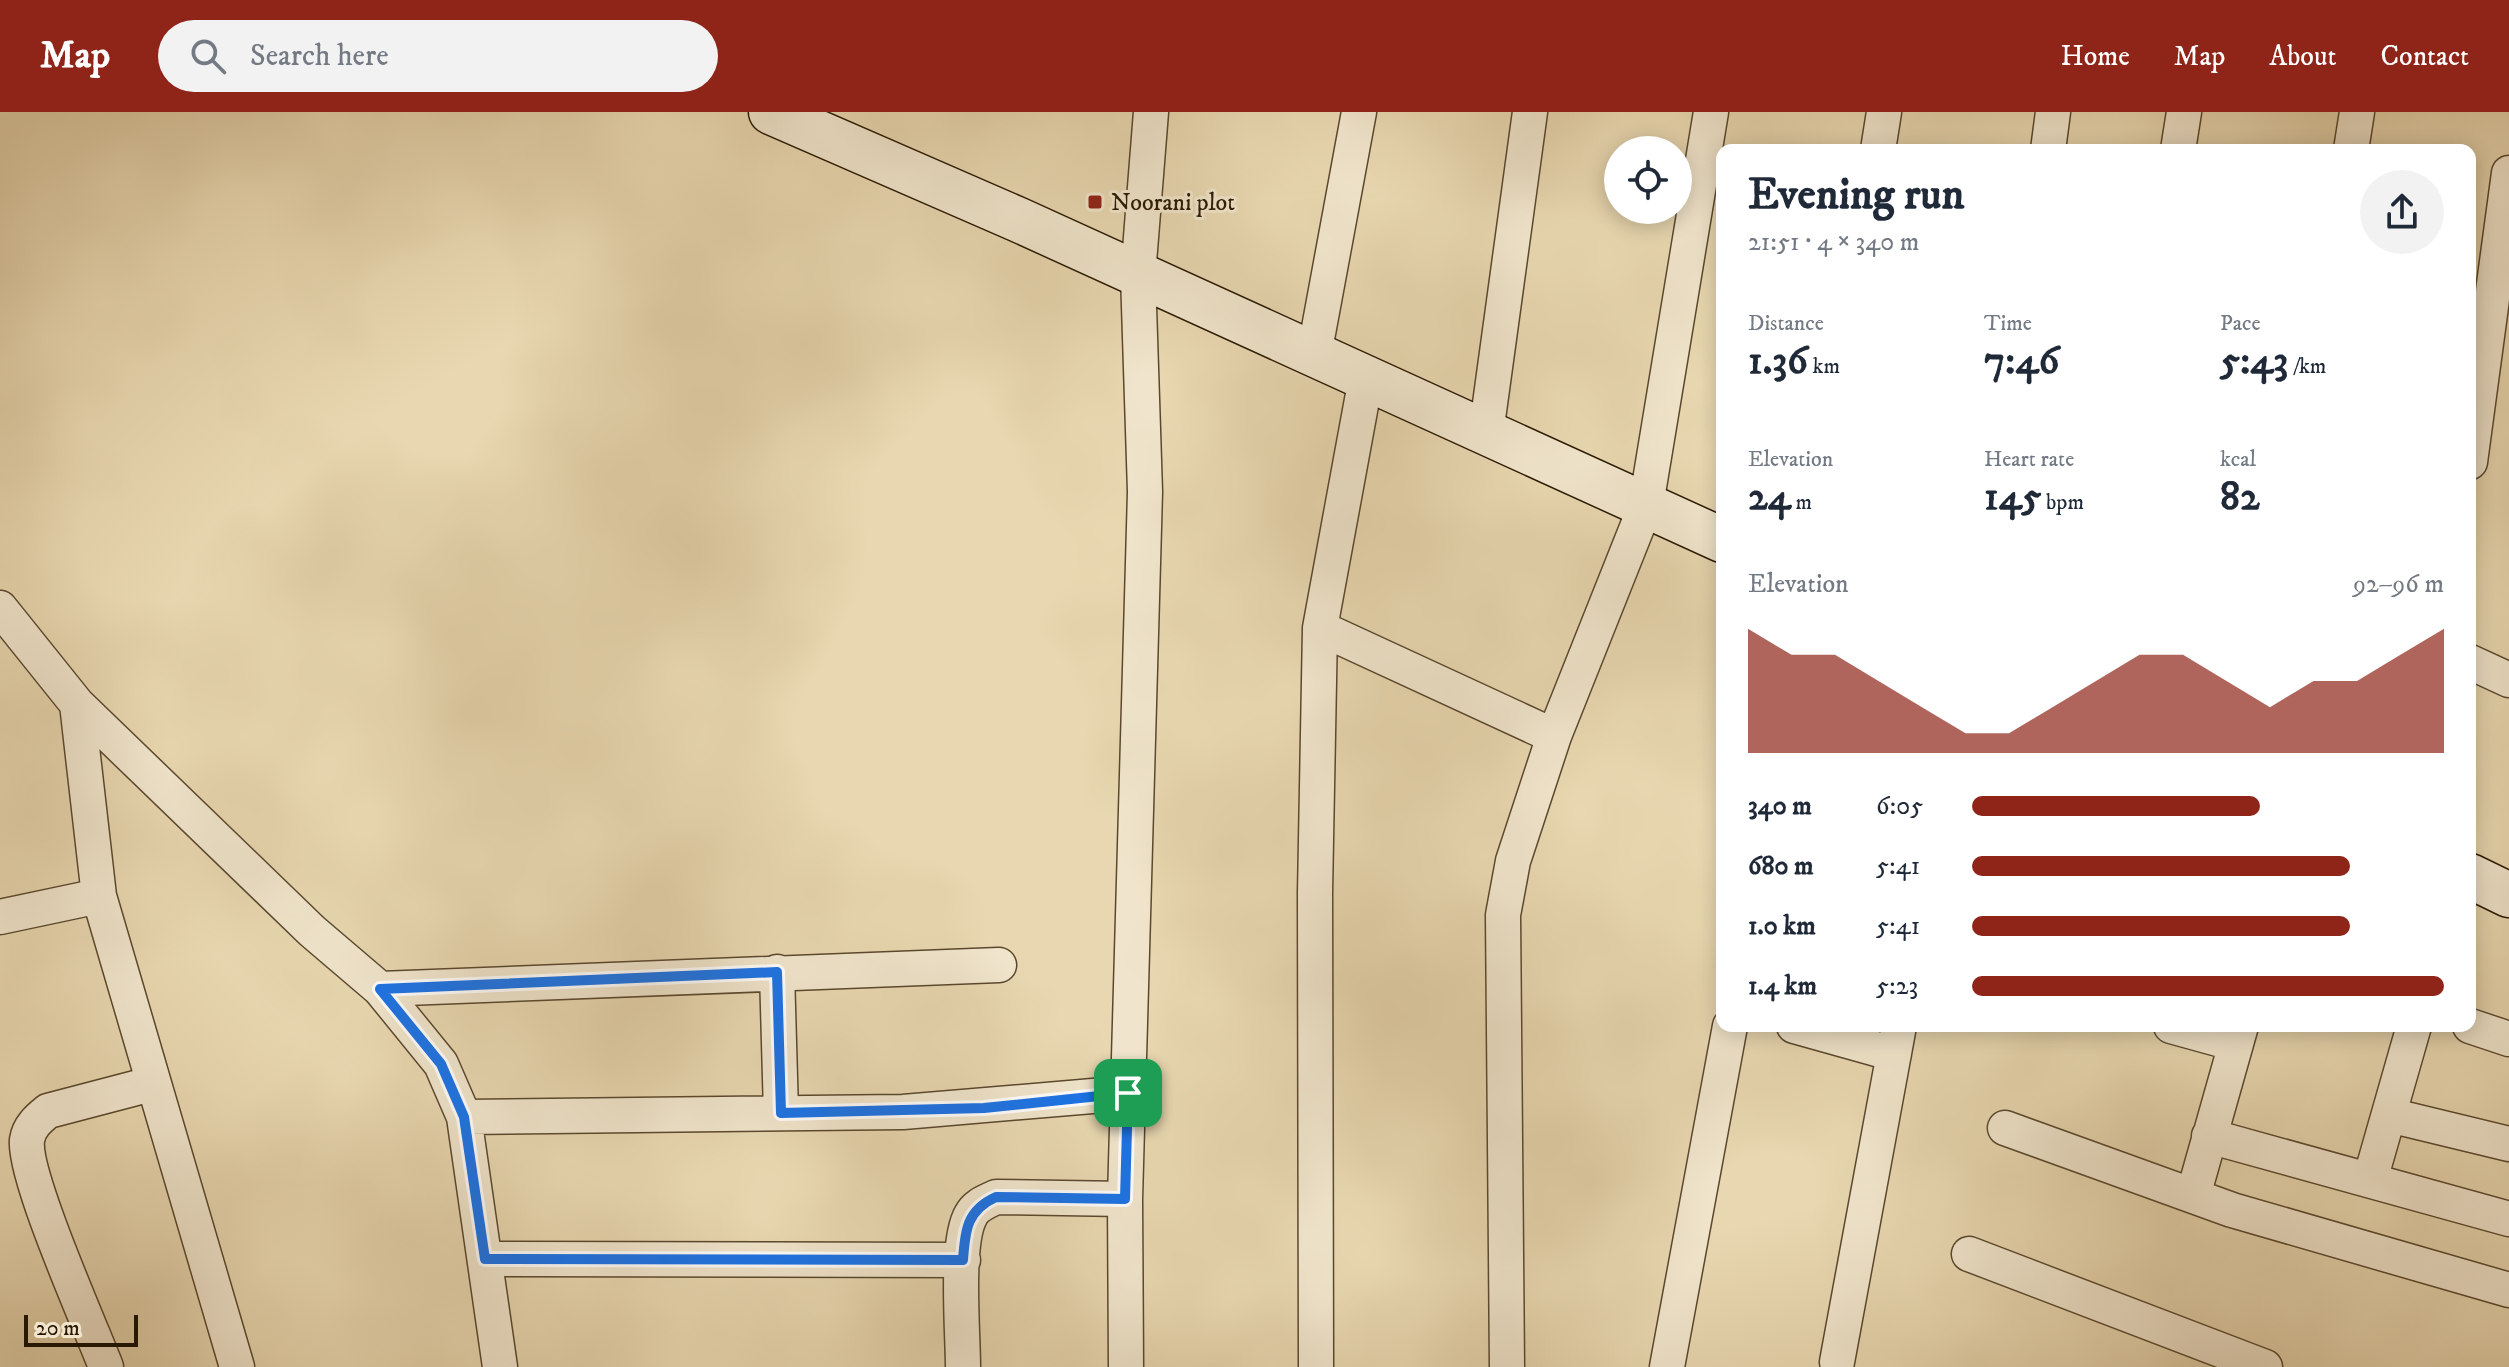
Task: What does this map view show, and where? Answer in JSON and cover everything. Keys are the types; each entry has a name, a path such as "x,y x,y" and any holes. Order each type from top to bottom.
{"main road":[{"path":"771,112 1716,537"},
{"path":"2476,879 2509,895"}],"street":[{"path":"1126,1367 1125,1199 1145,492 1138,275 1151,112"},
{"path":"1314,355 1359,112"},
{"path":"1486,433 1530,112"},
{"path":"1507,1367 1503,915 1513,861 1554,736 1646,505 1711,112"},
{"path":"1879,144 1884,112"},
{"path":"2049,144 2053,112"},
{"path":"2179,144 2184,112"},
{"path":"2352,144 2357,112"},
{"path":"2476,418 2509,173"},
{"path":"1316,1367 1315,893 1320,628 1366,378"},
{"path":"0,608 77,704 312,931 380,989 441,1064 464,1117 500,1367"},
{"path":"1320,628 1554,736"},
{"path":"2476,665 2509,680"},
{"path":"77,704 99,896 151,1084 237,1367"},
{"path":"0,917 99,896"},
{"path":"380,989 999,965"},
{"path":"777,972 781,1113"},
{"path":"2476,1028 2509,1039"},
{"path":"1667,1367 1729,1032"},
{"path":"1837,1362 1896,1040 1838,1032"},
{"path":"2193,1196 2238,1035 2216,1032"},
{"path":"2370,1180 2412,1032"},
{"path":"106,1367 33,1177 27,1141 35,1121 48,1111 151,1084"},
{"path":"464,1117 984,1108 1128,1093"},
{"path":"2389,1115 2509,1144"},
{"path":"2005,1128 2193,1196 2509,1290"},
{"path":"2209,1136 2509,1219"},
{"path":"963,1367 963,1260 970,1215 981,1204 996,1197 1125,1199"},
{"path":"1969,1254 2265,1367"},
{"path":"485,1259 963,1260"}],"place":[{"name":"Noorani plot","path":"1095,202"}],"route":[{"path":"777,972 781,1113 984,1108 1128,1093 1125,1199 996,1197 981,1204 970,1215 963,1260 485,1259 464,1117 441,1064 380,989 777,972"}]}
